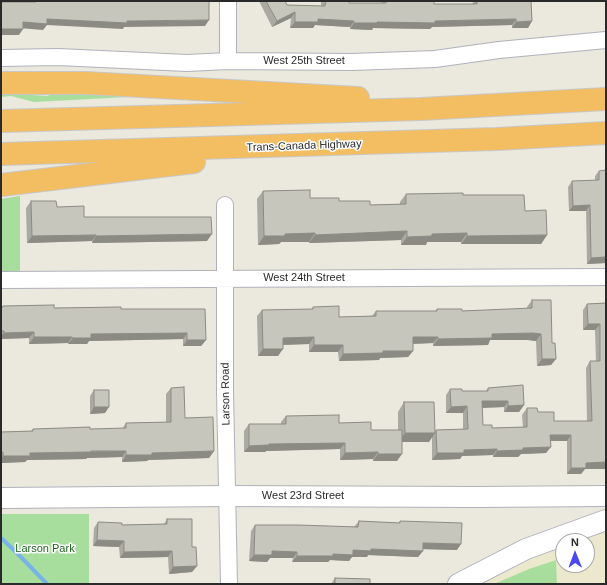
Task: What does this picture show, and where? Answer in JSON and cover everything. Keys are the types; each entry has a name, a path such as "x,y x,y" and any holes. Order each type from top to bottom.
{"highway":[{"path":"1,83 101,84 495,106"},
{"path":"1,121 406,110 606,100"},
{"name":"Trans-Canada Highway","path":"1,154 339,145 496,139 606,132"},
{"path":"1,186 339,145"}],"street":[{"path":"228,1 228,61"},
{"name":"West 25th Street","path":"1,58 58,57 187,63 228,61 352,62 435,59 500,50 606,40"},
{"name":"Larson Road","path":"225,205 225,392 229,584"},
{"name":"West 24th Street","path":"1,280 606,277"},
{"name":"West 23rd Street","path":"1,498 228,496 606,496"},
{"path":"458,584 526,549 606,520"}],"shaded area":[{"path":"606,531 606,584 475,584 486,577 555,549 555,573 595,573 595,535"}],"green space":[{"path":"75,87 129,91 128,97 34,102 11,96 1,97 1,93 47,96"},
{"path":"20,196 20,272 1,272 1,199"},
{"name":"Larson Park","path":"1,514 89,514 89,584 1,584"},
{"path":"555,560 557,584 494,584 529,569"}],"building":[{"path":"209,1 209,20 127,21 127,23 47,19 47,24 23,22 23,29 1,29 1,2"},
{"path":"266,1 285,1 287,5 325,6 326,1 349,1 349,3 386,3 386,1 434,1 434,4 477,4 477,1 531,1 532,21 516,22 516,19 435,21 435,23 354,23 354,21 318,19 318,22 295,22 295,12 277,21"},
{"path":"606,170 606,257 591,258 590,205 573,206 572,181 599,180 599,171"},
{"path":"310,190 310,198 339,198 339,201 370,201 370,205 406,204 406,194 463,193 463,195 524,195 525,211 546,210 547,235 467,236 467,233 432,234 432,236 407,237 407,231 315,235 315,233 285,234 285,236 264,236 263,191"},
{"path":"31,201 56,201 57,207 84,206 84,217 211,217 212,234 32,236"},
{"path":"532,300 551,300 552,343 555,343 556,359 542,359 541,334 533,333 492,334 492,338 438,339 438,337 413,337 413,351 383,351 383,353 343,354 343,345 314,345 314,337 283,338 283,349 263,349 262,310 313,309 313,307 339,306 339,317 376,316 376,311 437,311 437,309 462,309 462,311 532,308"},
{"path":"606,303 606,462 586,463 586,468 571,468 571,435 550,435 551,447 497,451 497,449 464,450 464,453 437,453 436,430 468,429 467,406 451,407 450,389 462,389 462,391 488,391 488,388 523,385 524,405 508,406 508,401 482,401 483,425 492,425 492,428 527,427 527,408 537,408 538,412 554,412 554,421 592,421 590,361 600,361 600,324 588,324 587,304"},
{"path":"54,305 54,308 121,307 121,309 205,309 206,340 187,340 187,333 91,334 91,338 73,338 34,337 34,332 4,333 4,331 1,331 1,307 3,306"},
{"path":"184,387 185,418 213,417 214,451 126,455 126,451 91,451 30,453 30,456 3,456 3,452 1,452 1,432 33,431 33,429 90,427 90,429 126,428 126,423 171,422 171,388"},
{"path":"94,390 109,390 109,407 94,407"},
{"path":"404,402 434,402 435,433 405,433"},
{"path":"339,415 339,423 371,422 371,430 402,430 402,454 378,454 378,452 345,453 345,443 269,444 249,446 249,424 286,424 286,416"},
{"path":"167,519 192,519 192,547 196,547 197,566 173,567 172,551 124,552 124,541 97,540 98,522 122,523 122,525 167,524"},
{"path":"359,521 400,523 400,521 462,523 461,544 423,543 423,551 371,549 371,551 353,550 353,555 333,554 333,556 297,556 297,552 272,551 272,555 254,555 255,525 358,527"},
{"path":"335,578 370,579 370,584 335,584"}],"waterway":[{"path":"1,538 47,584"}]}
